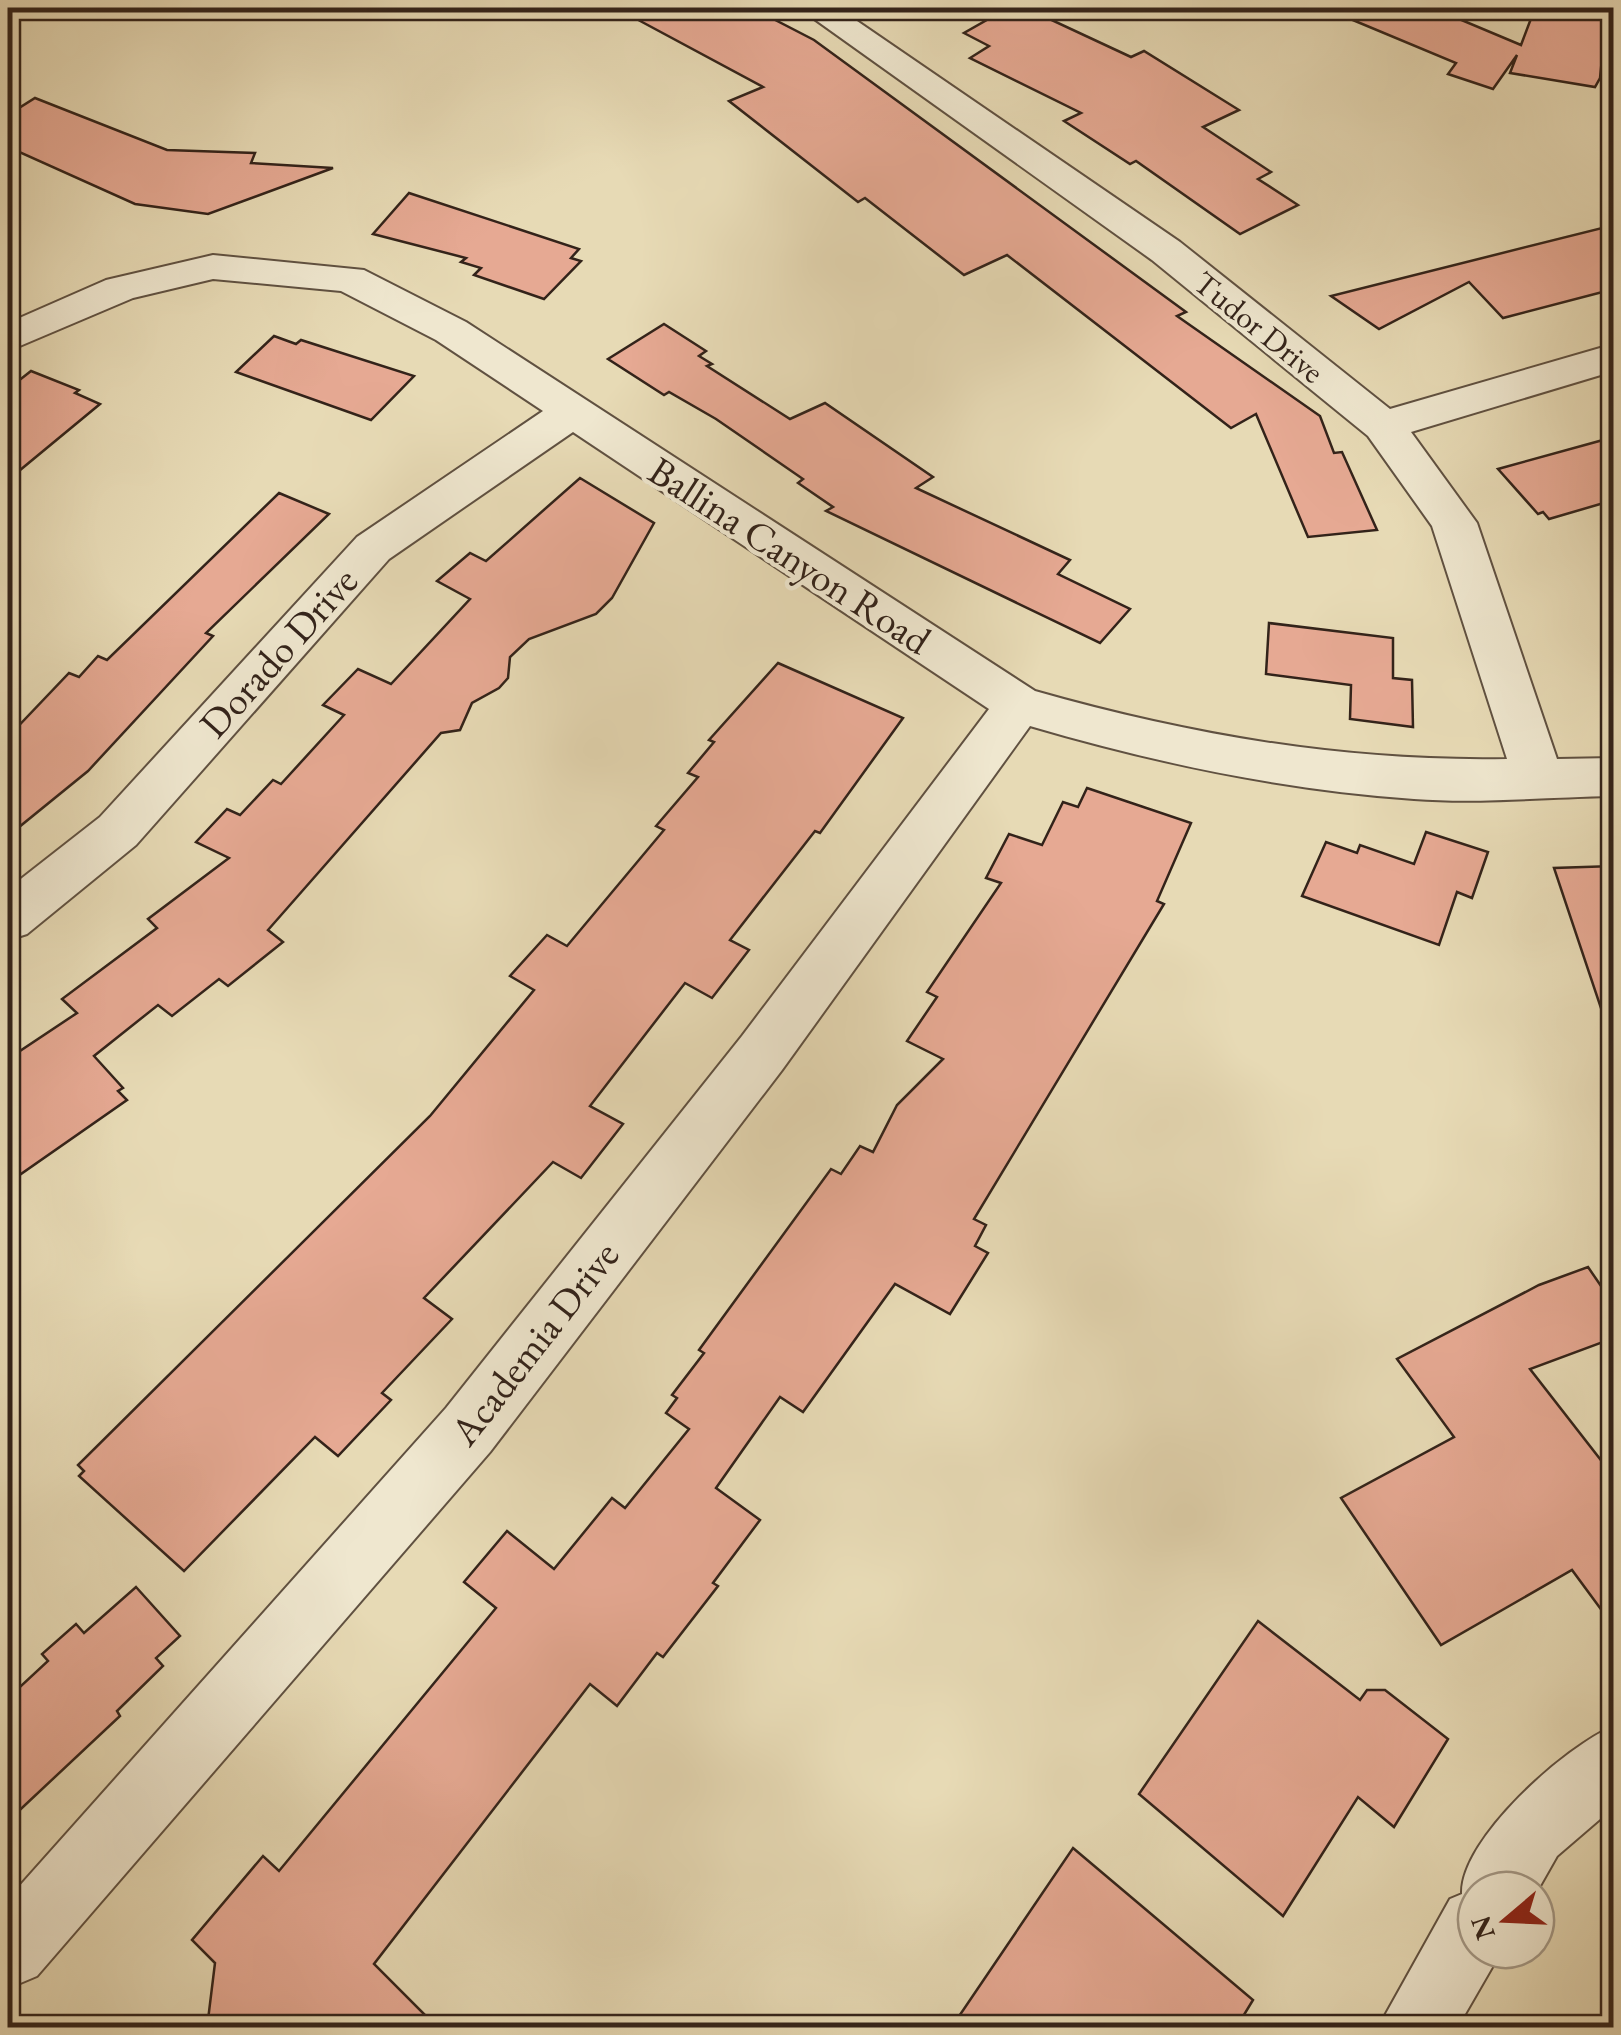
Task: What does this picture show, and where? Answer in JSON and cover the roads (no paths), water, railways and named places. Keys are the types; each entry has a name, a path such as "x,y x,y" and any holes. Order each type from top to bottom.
{"street":[{"name":"Tudor Drive","path":"816,8 1166,251 1382,426 1454,523 1538,778"},
{"name":"Ballina Canyon Road","path":"8,338 120,289 213,268 350,280 451,331 1018,705 1139,739 1276,765 1417,780 1614,777"},
{"path":"1382,426 1614,357"},
{"name":"Dorado Drive","path":"8,919 118,831 373,548 572,412"},
{"name":"Academia Drive","path":"12,1950 468,1430 762,1053 1018,705"},
{"path":"1509,1870 1532,1831 1614,1761"},
{"path":"1415,2028 1456,1959"}]}
